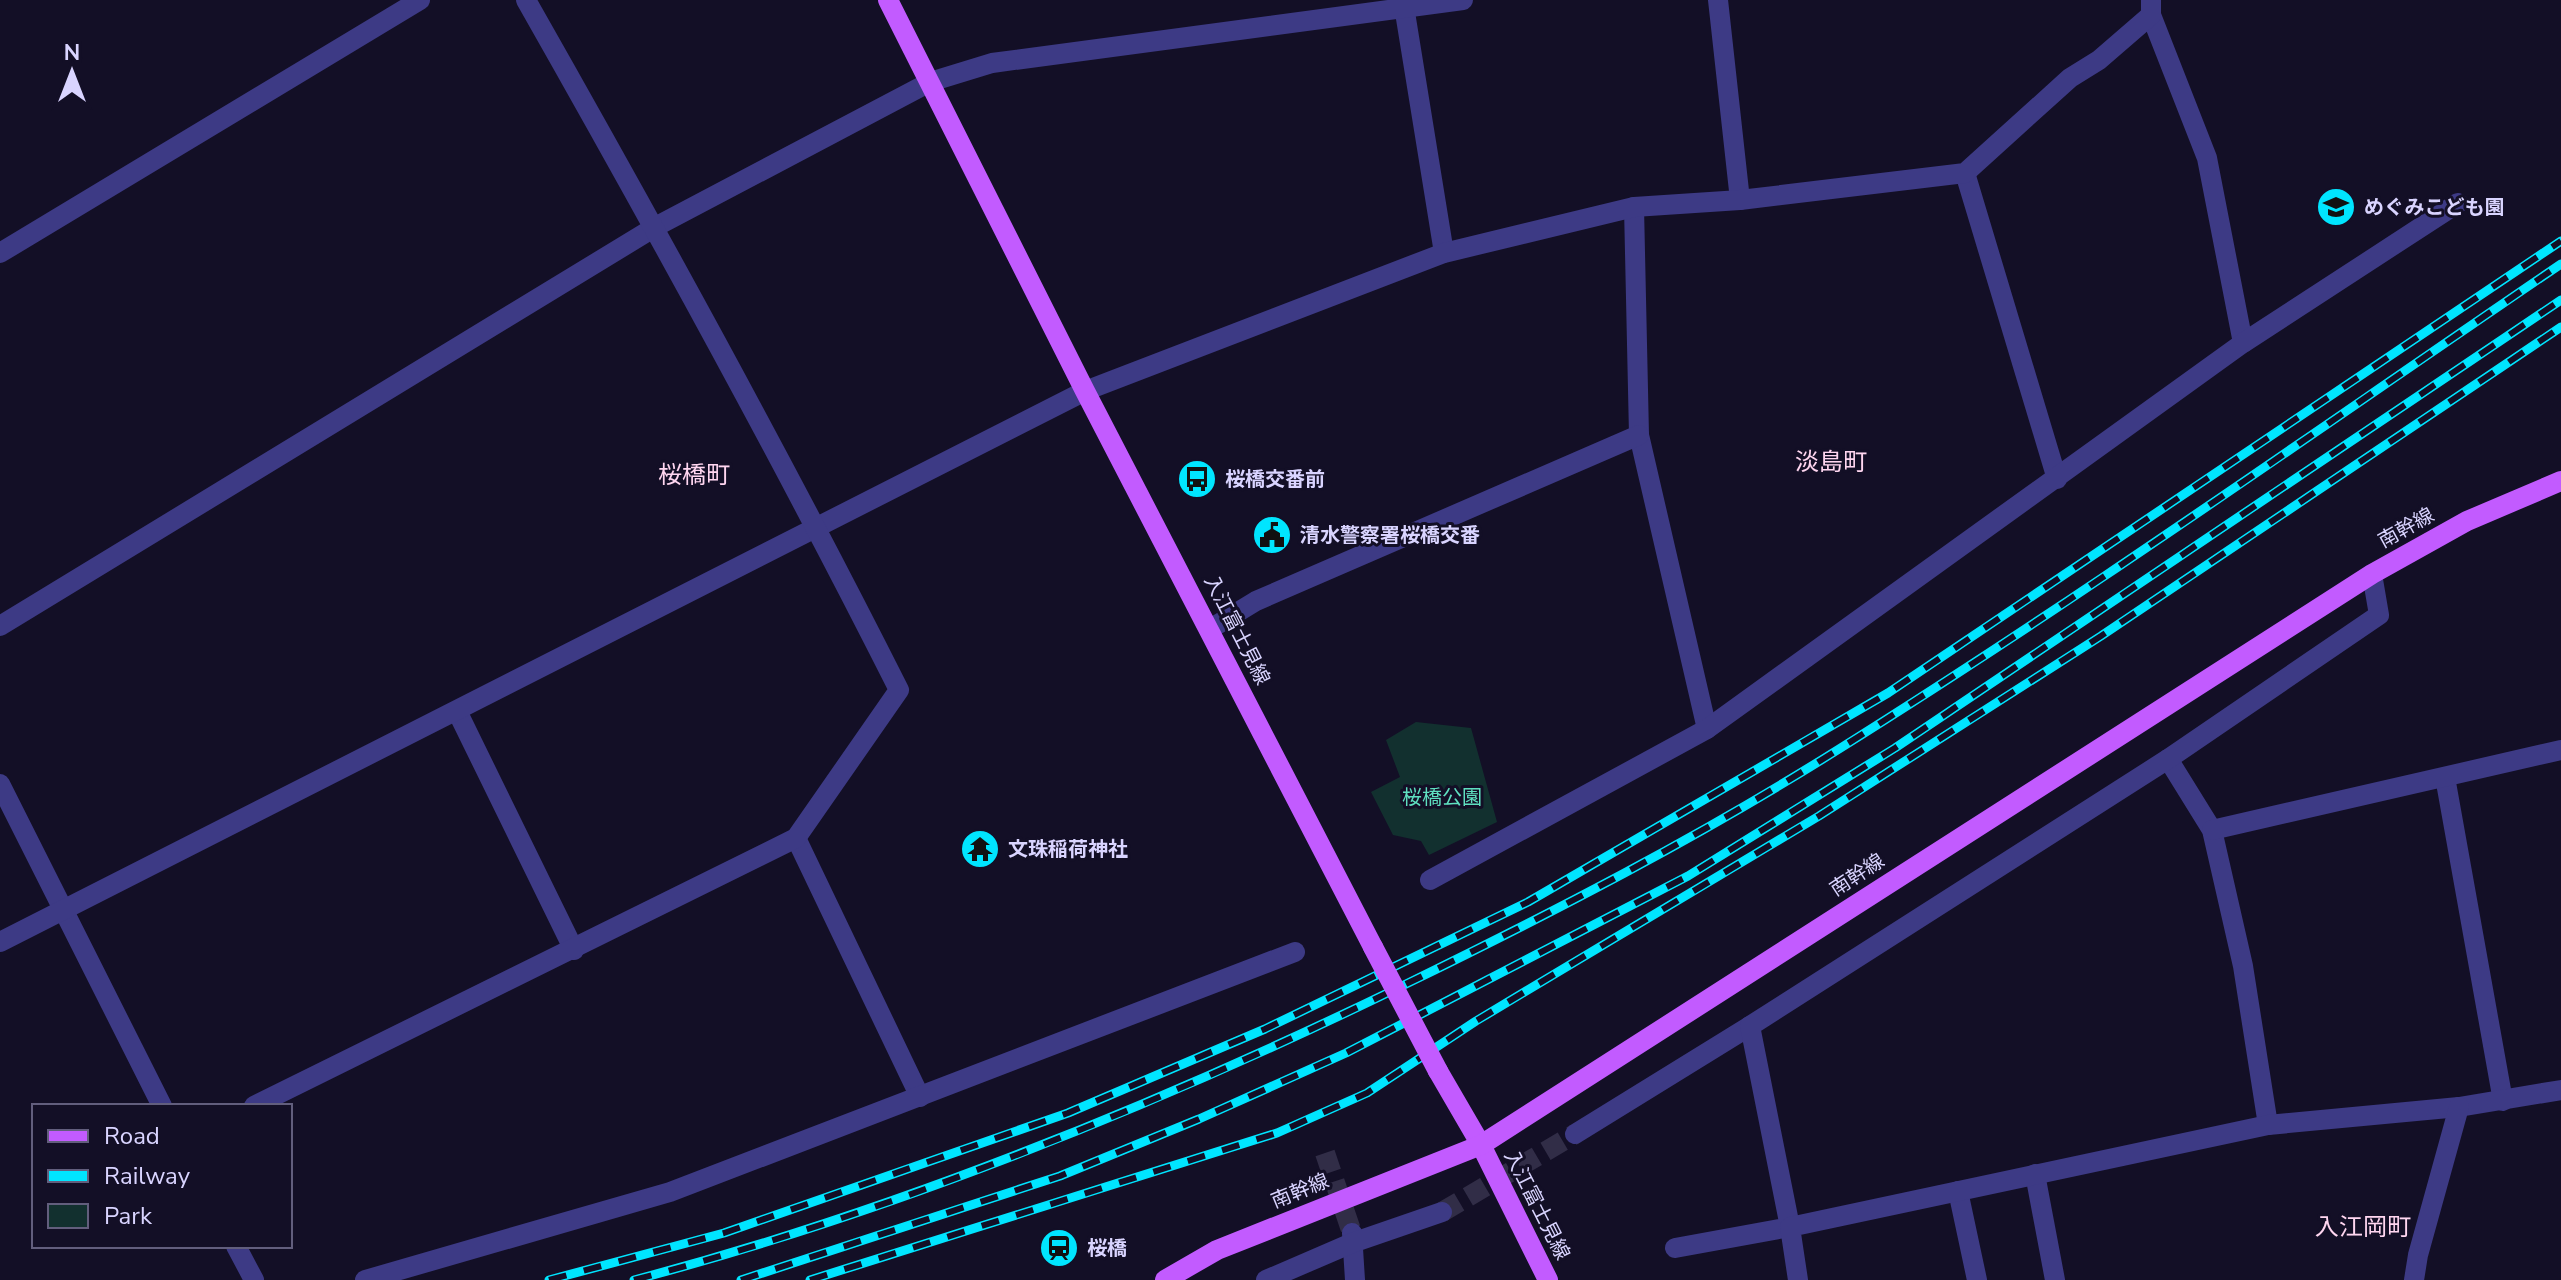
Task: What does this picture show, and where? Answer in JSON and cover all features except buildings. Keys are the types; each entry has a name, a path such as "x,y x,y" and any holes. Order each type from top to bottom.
{"main road":[{"name":"入江富士見線","path":"888,0 1085,391 1438,1071 1481,1145 1548,1280"},
{"name":"南幹線","path":"1165,1280 1217,1250 1481,1145 2372,574 2467,521 2561,481"}],"street":[{"path":"0,253 420,0"},
{"path":"258,1104 796,838 899,690 818,529 655,227 526,0"},
{"path":"0,626 655,227 930,82 992,63 1403,3 1463,0"},
{"path":"1718,0 1740,200"},
{"path":"1403,3 1444,253"},
{"path":"0,942 1085,391 1444,253 1634,207 1740,200 1965,173 2070,78 2111,51 2151,7 2207,158 2243,343"},
{"path":"1965,173 2057,479"},
{"path":"1430,880 1707,729 2243,343 2458,203"},
{"path":"1634,207 1639,435 1707,729"},
{"path":"1210,629 1256,601 1639,435"},
{"path":"1575,1134 2168,759 2379,615 2372,574"},
{"path":"457,711 574,950"},
{"path":"2212,830 2561,750"},
{"path":"2168,759 2212,830 2243,966 2268,1125"},
{"path":"2445,777 2503,1101"},
{"path":"0,784 161,1104"},
{"path":"796,838 920,1097"},
{"path":"365,1280 670,1192 1295,952"},
{"path":"1750,1026 1798,1280"},
{"path":"1675,1248 1790,1227 2268,1125 2459,1107 2561,1090"},
{"path":"2414,1280 2418,1255 2459,1107"},
{"path":"2035,1174 2055,1280"},
{"path":"1958,1191 1977,1280"},
{"path":"1266,1280 1352,1238 1442,1212"},
{"path":"1352,1238 1355,1280"},
{"path":"237,1248 254,1280"}],"green space":[{"name":"桜橋公園","path":"1416,722 1471,728 1497,822 1429,855 1421,841 1393,835 1371,792 1400,777 1386,740"}],"tunnel":[{"path":"1442,1212 1575,1134"},
{"path":"1325,1153 1352,1233"}],"railway":[{"path":"549,1280 724,1233 1068,1113 1265,1029 1528,902 1888,693 2561,241"},
{"path":"634,1280 733,1252 929,1188 1122,1113 1311,1029 1570,902 1733,813 1931,691 2561,264"},
{"path":"741,1280 1060,1176 1199,1119 1346,1053 1688,876 1895,748 2561,300"},
{"path":"810,1280 1277,1133 1367,1093 1476,1021 1819,816 2101,636 2561,327"}],"place":[{"name":"めぐみこども園","path":"2336,207"},
{"name":"桜橋交番前","path":"1197,479"},
{"name":"清水警察署桜橋交番","path":"1272,535"},
{"name":"文珠稲荷神社","path":"980,849"},
{"name":"桜橋","path":"1059,1248"}],"district":[{"name":"淡島町","path":"1831,462"},
{"name":"桜橋町","path":"694,475"},
{"name":"入江岡町","path":"2363,1227"}]}
